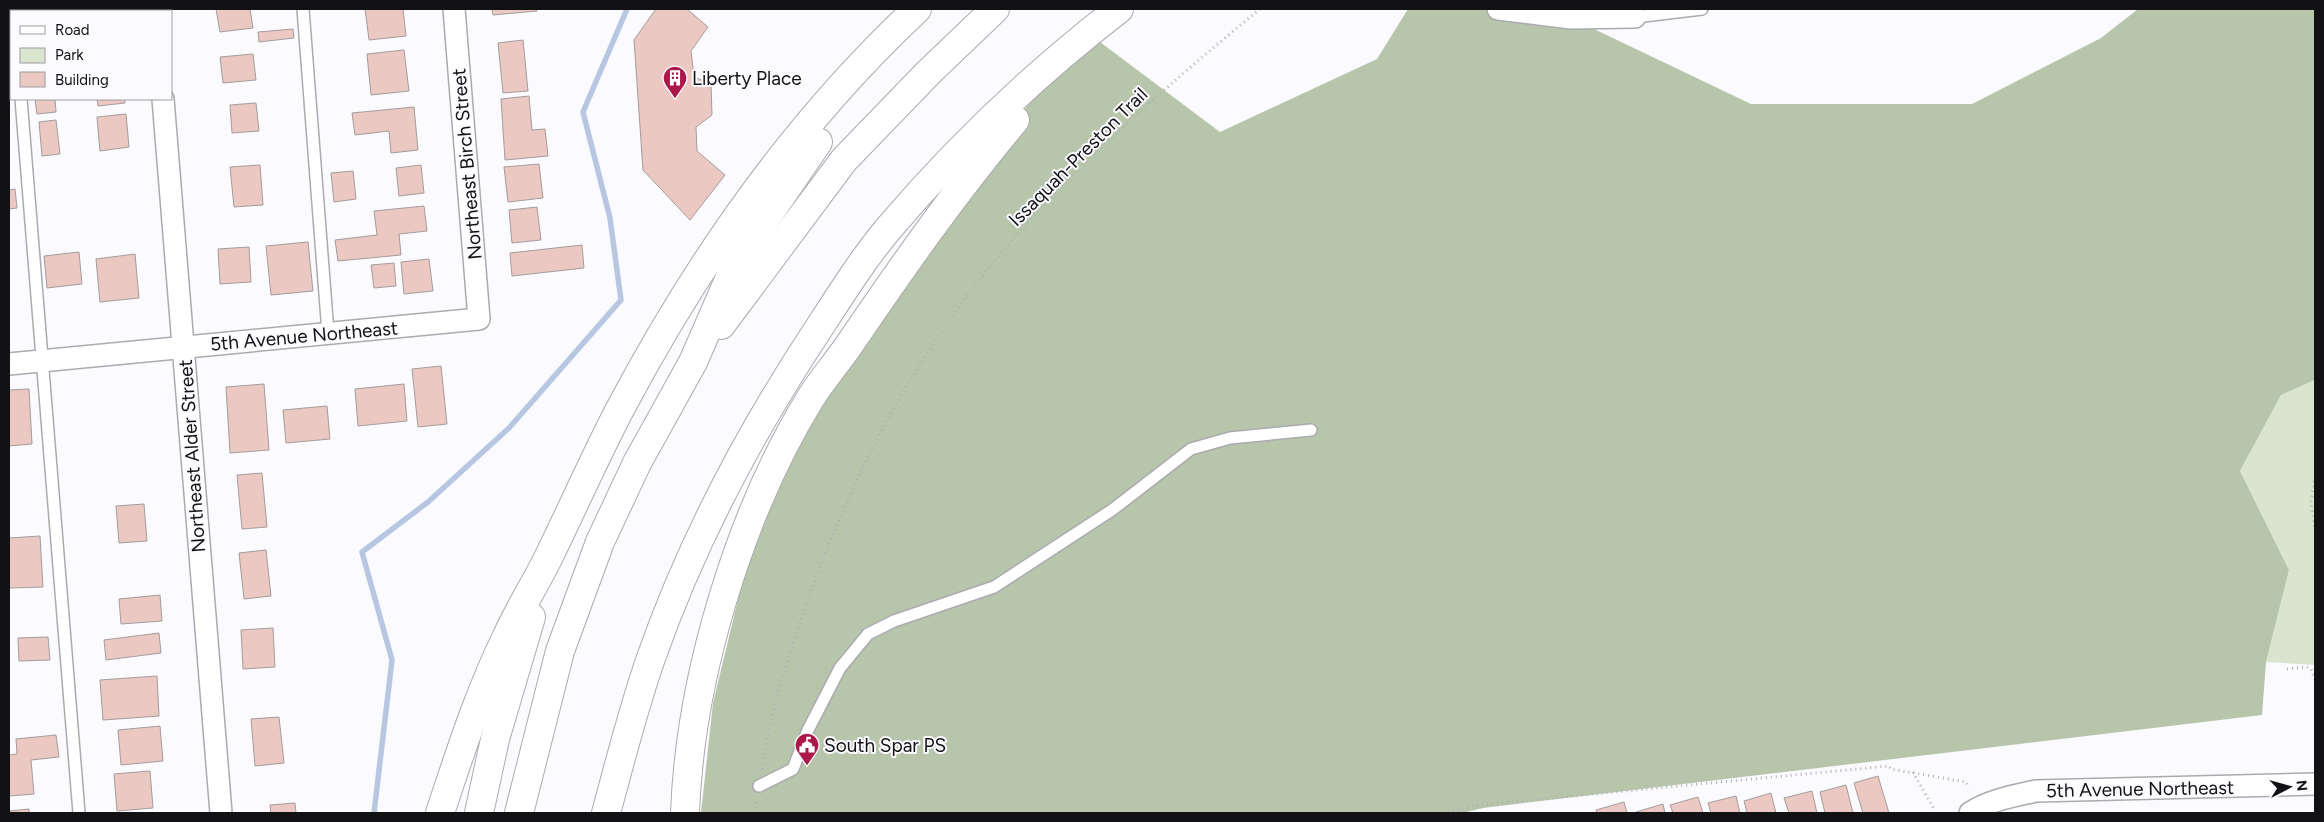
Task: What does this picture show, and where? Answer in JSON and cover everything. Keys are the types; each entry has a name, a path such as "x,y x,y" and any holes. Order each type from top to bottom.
{"highway":[{"path":"440,813 482,691 507,635 551,553 619,412 688,290 747,204 825,106 917,9"},
{"path":"519,813 560,651 600,542 637,463 693,362 738,259 807,155 878,69 934,9"},
{"path":"693,362 844,160 928,73 995,9"},
{"path":"606,813 650,659 688,562 717,500 748,441 798,359 849,283 888,230 927,186 998,114 1088,33 1119,9"},
{"path":"685,813 691,747 700,693 716,626 734,567 774,466 810,398 846,350 896,274 984,158 1088,33"},
{"path":"701,813 704,767 713,703 742,583 766,514 783,474 846,350"},
{"path":"479,813 495,739 551,553"}],"street":[{"name":"Northeast Birch Street","path":"454,9 479,319"},
{"path":"1498,9 1571,18 1635,17"},
{"name":"Northeast Alder Street","path":"163,100 185,347 203,615 221,813"},
{"name":"5th Avenue Northeast","path":"9,364 479,319"},
{"name":"5th Avenue Northeast","path":"1970,813 1977,808 2011,796 2036,791 2315,784"}],"lane":[{"path":"304,9 328,333"},
{"path":"1635,17 1702,9"},
{"path":"21,100 79,813"},
{"path":"759,786 793,769 808,730 840,668 868,634 894,621 994,587 1112,510 1191,449 1230,438 1311,430"}],"path":[{"name":"Issaquah-Preston Trail","path":"759,786 768,737 789,655 822,558 861,469 913,373 968,295 1028,222 1078,170 1132,120 1260,9"},
{"path":"2315,476 2310,501 2315,532"},
{"path":"2287,669 2306,667 2311,669 2315,680"},
{"path":"1443,813 1478,805 1889,766 1891,769 1966,782 1969,788"},
{"path":"1913,772 1935,811"}],"green space":[{"path":"1408,9 1498,9 1571,18 1751,104 1972,104 2101,38 2138,9 2315,9 2315,380 2281,395 2240,471 2289,570 2266,662 2262,715 1483,808 1463,813 701,813 713,703 742,583 766,514 803,432 984,158 1088,33 1220,132 1377,59"},
{"path":"2315,380 2315,665 2266,662 2289,570 2240,471 2281,395"}],"building":[{"path":"216,9 250,9 253,28 220,32"},
{"path":"365,9 403,9 406,36 369,40"},
{"path":"492,9 536,9 537,11 493,15"},
{"name":"Liberty Place","path":"656,9 687,9 708,27 691,51 694,77 711,84 712,115 696,127 697,151 725,175 690,220 643,170 634,40"},
{"path":"293,29 294,38 259,42 258,32"},
{"path":"523,40 528,91 503,93 498,43"},
{"path":"404,50 409,91 371,95 367,54"},
{"path":"253,54 256,80 223,83 220,57"},
{"path":"529,96 532,130 545,129 548,156 505,160 501,99"},
{"path":"35,100 55,100 56,112 37,114"},
{"path":"97,100 125,100 125,103 98,106"},
{"path":"256,103 259,131 232,133 230,105"},
{"path":"414,107 418,150 391,153 389,131 355,135 352,113"},
{"path":"126,114 129,147 100,151 97,117"},
{"path":"56,120 60,154 42,156 39,122"},
{"path":"539,164 543,198 508,202 504,167"},
{"path":"260,165 263,205 234,207 230,167"},
{"path":"421,165 424,193 399,196 396,168"},
{"path":"353,171 356,199 334,202 331,173"},
{"path":"15,189 17,208 9,209 9,190"},
{"path":"424,206 427,231 399,234 401,255 338,261 335,240 377,235 374,211"},
{"path":"537,207 541,240 512,243 509,210"},
{"path":"308,242 313,291 271,295 266,246"},
{"path":"582,245 584,268 512,276 510,253"},
{"path":"249,247 251,282 220,284 218,249"},
{"path":"79,252 82,284 47,288 44,256"},
{"path":"135,254 139,298 100,302 96,259"},
{"path":"429,259 433,291 404,294 401,262"},
{"path":"394,263 396,286 374,288 371,265"},
{"path":"441,366 447,424 418,427 412,369"},
{"path":"264,384 269,450 230,453 226,387"},
{"path":"404,384 407,421 358,426 355,389"},
{"path":"29,389 32,444 9,446 9,390"},
{"path":"327,406 330,439 286,443 283,410"},
{"path":"262,473 267,527 242,529 237,475"},
{"path":"144,504 147,541 119,543 116,506"},
{"path":"40,536 43,587 9,588 9,538"},
{"path":"266,550 271,596 244,599 239,553"},
{"path":"160,595 162,621 121,624 119,599"},
{"path":"273,628 275,667 243,669 241,630"},
{"path":"159,633 161,653 106,660 104,640"},
{"path":"48,637 50,660 19,661 18,638"},
{"path":"157,676 159,716 103,720 100,680"},
{"path":"279,717 284,763 255,766 251,719"},
{"path":"160,726 163,761 121,765 118,730"},
{"path":"56,735 59,757 31,760 34,794 9,796 9,755 17,754 16,739"},
{"path":"150,771 153,808 117,811 114,774"},
{"path":"1878,776 1889,813 1863,813 1854,783"},
{"path":"1846,785 1853,813 1825,813 1820,792"},
{"path":"1812,791 1817,813 1789,813 1784,798"},
{"path":"1771,793 1776,813 1747,813 1744,801"},
{"path":"1736,796 1740,813 1711,813 1708,803"},
{"path":"1698,797 1703,813 1673,813 1670,805"},
{"path":"1624,802 1627,813 1597,813 1596,810"},
{"path":"295,803 296,813 271,813 270,805"},
{"path":"1663,804 1665,813 1636,813 1636,812"},
{"path":"29,809 29,813 9,813 9,811"}],"waterway":[{"path":"374,813 392,660 362,552 428,502 509,428 621,300 610,218 583,112 627,9"}],"place":[{"name":"Liberty Place","path":"675,99"},
{"name":"South Spar PS","path":"807,766"}]}
